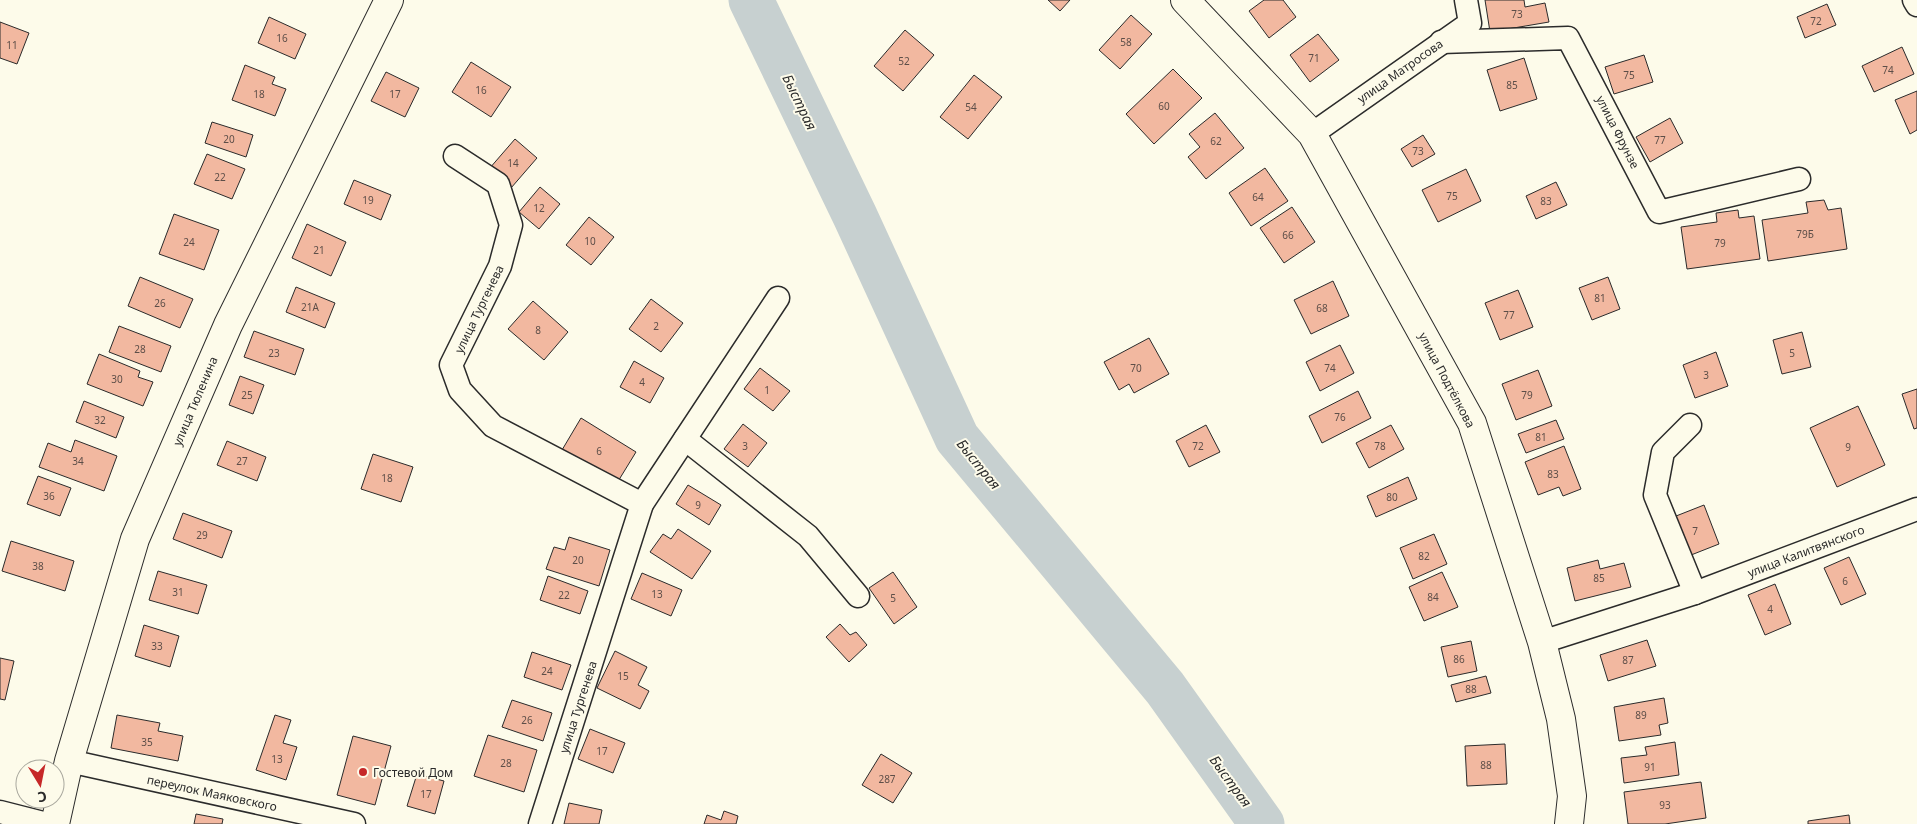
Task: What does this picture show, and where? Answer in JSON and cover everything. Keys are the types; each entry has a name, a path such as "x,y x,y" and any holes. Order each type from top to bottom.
{"main road":[{"name":"улица Тюленина","path":"55,824 69,761 135,539 228,325 389,0"},
{"name":"улица Подтёлкова","path":"1185,0 1312,134 1472,423 1542,642 1561,719 1572,796 1569,824"}],"street":[{"name":"улица Матросова","path":"1312,134 1470,23 1466,0"},
{"path":"1914,0 1917,5"},
{"name":"улица Фрунзе","path":"1441,42 1568,38 1659,212 1799,179"},
{"name":"улица Тургенева","path":"455,156 498,184 511,225 500,266 452,365 460,390 492,426 642,504"},
{"name":"улица Тургенева","path":"540,824 642,504 778,298"},
{"path":"1690,424 1663,452 1654,495 1695,594"},
{"path":"685,439 808,536 858,596"},
{"name":"улица Калитвянского","path":"1542,642 1695,594 1917,508"},
{"name":"переулок Маяковского","path":"69,761 354,824"},
{"path":"0,812 47,824"}],"building":[{"path":"1048,0 1070,0 1060,11"},
{"path":"1264,0 1283,0 1296,17 1269,38 1249,11"},
{"path":"1485,0 1524,0 1525,7 1545,3 1549,22 1490,32"},
{"path":"1827,4 1836,25 1805,38 1797,17"},
{"path":"1131,15 1152,34 1120,69 1099,50"},
{"path":"269,17 306,34 295,59 258,43"},
{"path":"0,22 29,33 17,64 0,58"},
{"path":"905,30 934,55 903,91 874,66"},
{"path":"1318,34 1339,60 1310,82 1290,55"},
{"path":"1902,47 1914,74 1874,92 1862,66"},
{"path":"1644,55 1653,82 1614,94 1605,67"},
{"path":"1524,58 1537,99 1500,111 1487,70"},
{"path":"471,62 511,87 491,117 452,92"},
{"path":"245,65 275,77 272,84 286,89 275,116 232,100"},
{"path":"1173,69 1202,98 1154,144 1126,114"},
{"path":"386,72 419,88 405,117 371,101"},
{"path":"974,75 1002,97 968,139 940,117"},
{"path":"1917,91 1917,130 1910,134 1895,100"},
{"path":"1215,113 1244,148 1206,179 1188,157 1200,147 1189,134"},
{"path":"1670,118 1683,143 1650,162 1636,137"},
{"path":"212,122 253,135 246,157 205,143"},
{"path":"1423,135 1435,154 1412,167 1401,149"},
{"path":"515,139 537,158 511,188 489,169"},
{"path":"207,154 245,169 232,199 194,184"},
{"path":"1265,168 1288,201 1251,226 1229,193"},
{"path":"1466,169 1481,201 1438,222 1422,190"},
{"path":"354,180 391,195 381,220 344,204"},
{"path":"1556,182 1567,205 1536,219 1526,196"},
{"path":"540,187 560,204 539,229 519,212"},
{"path":"1824,200 1828,210 1841,208 1847,249 1768,261 1762,220 1808,213 1806,202"},
{"path":"1292,207 1315,242 1284,263 1260,228"},
{"path":"1738,210 1739,218 1754,216 1760,259 1687,269 1681,227 1717,222 1716,213"},
{"path":"174,214 219,230 204,270 159,254"},
{"path":"589,217 614,237 591,265 566,245"},
{"path":"307,224 346,242 331,276 292,258"},
{"path":"140,277 193,299 180,328 128,306"},
{"path":"1608,277 1620,309 1592,320 1579,288"},
{"path":"1333,281 1349,316 1311,334 1294,300"},
{"path":"296,287 335,303 325,328 286,312"},
{"path":"1518,290 1533,327 1500,340 1485,303"},
{"path":"651,299 683,323 661,352 629,329"},
{"path":"533,301 568,332 544,360 508,329"},
{"path":"119,326 171,346 161,372 109,352"},
{"path":"254,331 304,349 295,375 244,357"},
{"path":"1802,332 1811,367 1782,374 1773,340"},
{"path":"1149,338 1169,374 1134,393 1129,384 1119,390 1104,362"},
{"path":"1340,345 1354,373 1320,391 1306,362"},
{"path":"1716,352 1728,386 1695,398 1683,365"},
{"path":"99,354 140,371 138,377 153,382 143,406 87,384"},
{"path":"634,361 664,378 650,403 620,387"},
{"path":"760,368 790,391 773,411 744,389"},
{"path":"1538,370 1552,406 1516,420 1502,384"},
{"path":"240,376 264,385 253,414 229,405"},
{"path":"1917,389 1917,428 1914,429 1902,394"},
{"path":"1358,391 1371,418 1322,443 1309,416"},
{"path":"84,401 124,417 116,438 76,422"},
{"path":"1858,406 1885,465 1837,487 1810,428"},
{"path":"581,418 636,452 617,483 562,450"},
{"path":"1556,420 1564,439 1526,453 1518,434"},
{"path":"743,424 767,443 748,467 724,449"},
{"path":"1206,425 1220,452 1189,467 1176,441"},
{"path":"1391,425 1404,449 1369,468 1356,443"},
{"path":"75,440 117,456 104,491 39,467 48,443 71,452"},
{"path":"227,441 266,457 257,481 217,465"},
{"path":"1564,446 1581,489 1563,496 1559,487 1538,495 1525,462"},
{"path":"373,454 413,467 401,502 361,489"},
{"path":"38,476 71,488 60,516 27,504"},
{"path":"1408,477 1417,499 1376,517 1367,496"},
{"path":"688,485 721,505 709,525 676,504"},
{"path":"1704,505 1719,544 1686,557 1671,518"},
{"path":"183,513 232,531 222,558 173,539"},
{"path":"678,529 711,551 692,579 650,552 663,534 671,539"},
{"path":"1434,534 1447,564 1413,579 1400,548"},
{"path":"569,537 610,550 599,586 546,569 554,547 565,550"},
{"path":"11,541 74,561 65,591 2,571"},
{"path":"1849,557 1866,594 1841,605 1824,568"},
{"path":"1598,560 1600,569 1624,563 1631,587 1575,601 1567,568"},
{"path":"158,571 207,585 198,614 149,600"},
{"path":"893,572 917,607 894,624 869,588"},
{"path":"1442,572 1458,607 1424,621 1409,587"},
{"path":"642,573 682,590 671,616 631,599"},
{"path":"548,576 588,591 580,614 540,600"},
{"path":"1775,584 1791,624 1765,635 1748,595"},
{"path":"840,624 850,635 856,632 867,645 849,662 826,637"},
{"path":"144,625 179,636 170,667 135,656"},
{"path":"1647,640 1656,666 1608,681 1600,655"},
{"path":"1471,641 1477,671 1448,677 1441,647"},
{"path":"615,651 647,667 638,685 649,691 640,709 597,688"},
{"path":"532,652 571,665 562,690 524,677"},
{"path":"0,658 14,661 5,700 0,699"},
{"path":"1486,676 1491,693 1456,702 1451,685"},
{"path":"1664,698 1668,723 1659,725 1661,735 1619,741 1614,707"},
{"path":"512,700 552,713 543,741 502,727"},
{"path":"117,715 160,723 158,731 183,736 178,761 111,748"},
{"path":"275,715 291,720 283,743 297,747 286,780 256,770"},
{"path":"590,729 625,743 613,773 578,759"},
{"path":"488,735 537,750 524,792 474,776"},
{"path":"353,736 391,746 375,805 337,795"},
{"path":"1675,742 1679,775 1624,783 1621,758 1647,755 1645,747"},
{"path":"1505,744 1507,784 1467,786 1465,746"},
{"path":"881,754 912,773 893,803 862,785"},
{"path":"417,774 444,781 435,814 407,806"},
{"path":"1701,782 1706,818 1665,824 1628,824 1624,792"},
{"path":"569,803 602,810 599,824 564,824"},
{"path":"724,811 738,816 736,824 704,824 707,815 721,820"},
{"path":"196,814 223,819 222,824 194,824"},
{"path":"1849,815 1850,824 1808,824 1808,821"}],"waterway":[{"name":"Быстрая","path":"751,0 855,216 957,438 1165,688 1262,824"}],"place":[{"name":"Гостевой Дом","path":"363,772"}]}
